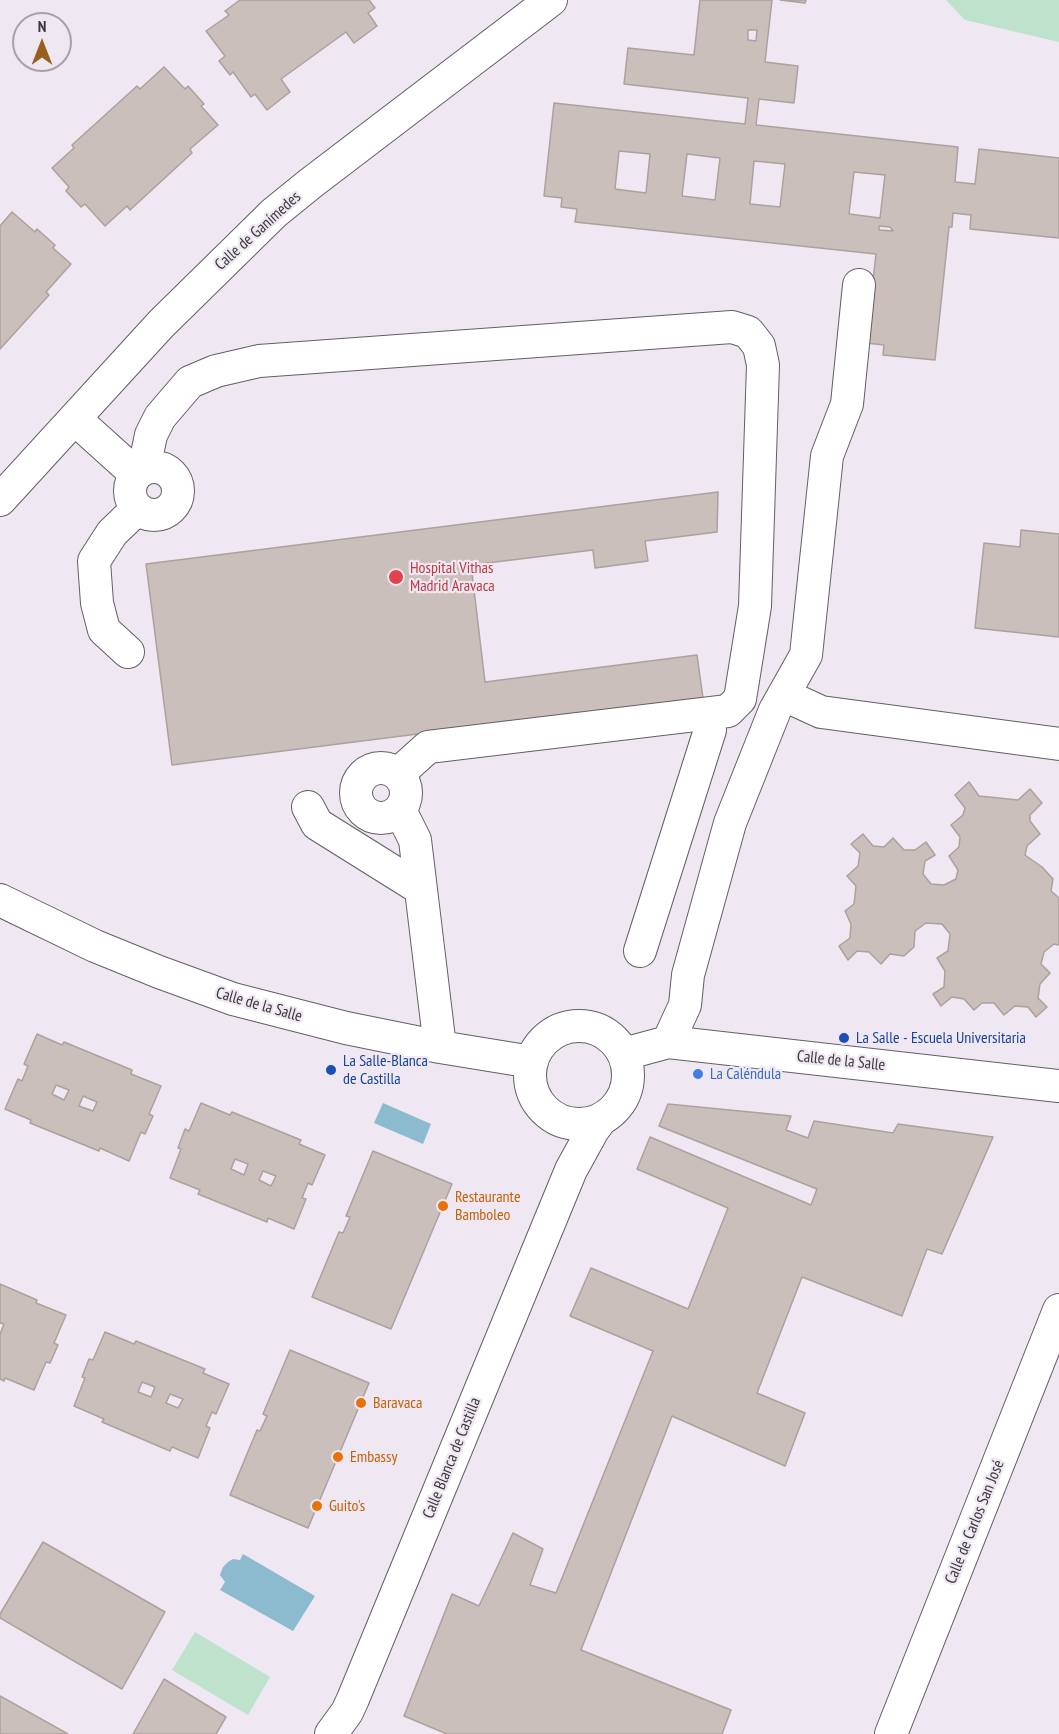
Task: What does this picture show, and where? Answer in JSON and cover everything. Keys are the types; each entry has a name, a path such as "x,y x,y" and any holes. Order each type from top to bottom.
{"street":[{"name":"Calle de Ganímedes","path":"0,500 160,324 274,213 551,0"},
{"path":"668,1042 685,1005 688,975 730,823 775,710 806,655 827,456 848,404 859,285"},
{"path":"140,472 153,467 163,469 171,474 176,482 177,501 164,514 154,516 137,509 131,501 129,492 131,482 140,472 151,435 160,417 190,382 216,371 259,361 732,327 748,332 759,346 764,365 755,606 740,699 728,711 428,747 398,774"},
{"path":"75,418 140,472"},
{"path":"128,652 104,630 98,603 94,561 112,533 137,509"},
{"path":"784,695 821,712 1059,744"},
{"path":"640,951 710,730 706,714"},
{"path":"379,768 389,769 398,774 406,791 405,801 400,810 392,816 382,818 373,817 364,812 355,795 362,777 369,770 379,768"},
{"path":"308,807 317,824 421,889"},
{"path":"400,810 415,840 440,1047"},
{"name":"Calle de la Salle","path":"0,900 95,946 233,999 346,1028 532,1062"},
{"path":"575,1026 590,1028 604,1033 616,1042 624,1054 628,1069 628,1084 623,1099 614,1111 601,1119 588,1124 573,1124 559,1120 538,1102 532,1089 530,1076 532,1062 538,1048 548,1037 575,1026"},
{"name":"Calle de la Salle","path":"624,1054 668,1042 1059,1086"},
{"name":"Calle Blanca de Castilla","path":"547,1112 558,1150 559,1183 556,1204"},
{"name":"Calle Blanca de Castilla","path":"343,1727 556,1204 592,1130 601,1119"},
{"name":"Calle de Carlos San José","path":"891,1734 1059,1310"}],"green space":[{"path":"946,0 1059,0 1059,42 965,20"},
{"path":"195,1632 270,1677 248,1715 172,1670"}],"water":[{"path":"383,1103 431,1124 423,1144 374,1123"},
{"path":"243,1554 315,1596 293,1631 220,1590 225,1582 220,1575 223,1567 233,1559 240,1560"}],"building":[{"path":"240,0 369,0 375,8 368,13 377,26 354,43 346,32 281,79 290,92 267,110 255,94 251,97 233,72 230,75 219,61 225,56 206,31 229,15 225,11"},
{"path":"700,0 772,0 765,62 798,66 794,103 759,99 756,125 958,147 955,182 975,184 979,149 1059,158 1059,238 970,229 971,215 953,213 952,227 949,227 935,360 883,355 884,345 866,343 876,254 575,222 577,209 561,207 562,198 544,196 554,103 745,124 748,98 624,84 628,48 694,55","holes":["748,30 757,30 756,41 748,40","619,151 650,154 646,193 615,189","687,154 720,158 715,200 682,196","754,161 785,164 780,207 750,204","854,172 885,175 880,218 849,214","879,226 890,227 893,231 879,230"]},
{"path":"780,0 806,0 805,3"},
{"path":"164,67 185,89 188,86 204,104 201,106 218,125 190,149 192,153 130,210 127,206 105,226 85,204 81,207 66,191 69,187 52,168 74,148 72,145 137,86 140,89"},
{"path":"12,212 35,232 37,229 71,264 46,292 49,295 0,349 0,226"},
{"path":"718,492 717,532 645,541 648,561 595,568 593,550 471,565 485,682 697,655 703,698 172,765 146,564"},
{"path":"1021,530 1059,534 1059,637 975,628 984,543 1020,547"},
{"path":"969,782 979,796 1018,800 1030,789 1042,803 1030,815 1030,821 1040,834 1027,846 1025,855 1042,867 1053,879 1051,891 1059,898 1059,945 1054,944 1044,952 1041,964 1050,973 1040,984 1038,998 1047,1007 1036,1017 1028,1007 1015,1006 1004,1015 994,1003 982,1003 974,1010 964,999 952,997 941,1006 933,994 944,987 945,971 937,958 948,951 950,934 942,924 926,923 915,931 914,947 904,956 890,954 881,964 869,952 857,951 848,960 839,946 850,938 851,924 845,911 854,904 856,886 847,876 858,866 860,853 851,844 863,834 873,846 884,847 893,838 904,850 915,850 926,842 935,855 925,861 923,874 931,884 944,885 956,879 958,870 949,856 959,847 960,837 951,825 963,815 965,808 955,795"},
{"path":"37,1034 62,1045 64,1042 132,1070 131,1074 161,1086 149,1114 153,1116 145,1134 141,1132 129,1161 30,1123 31,1120 5,1109 18,1079 22,1081 28,1066 24,1064","holes":["56,1085 69,1090 64,1100 52,1094","83,1096 97,1102 93,1111 79,1106"]},
{"path":"201,1103 230,1115 232,1112 301,1140 299,1144 325,1155 312,1185 308,1183 302,1198 306,1199 294,1229 268,1218 267,1222 198,1194 200,1190 170,1178 181,1149 178,1148 185,1129 189,1131","holes":["235,1159 248,1164 244,1175 231,1169","263,1171 276,1176 271,1186 259,1180"]},
{"path":"668,1104 791,1116 786,1130 808,1138 814,1121 893,1133 898,1124 993,1137 942,1254 927,1249 902,1316 802,1277 757,1393 805,1413 785,1466 672,1416 581,1650 731,1710 722,1734 447,1734 404,1716 452,1594 479,1606 513,1533 543,1549 530,1585 556,1593 653,1351 570,1316 591,1268 688,1309 728,1208 637,1169 650,1137 811,1205 817,1189 659,1126"},
{"path":"373,1151 452,1184 391,1329 312,1297 339,1232 343,1233 350,1217 346,1216"},
{"path":"0,1284 37,1300 36,1303 66,1315 54,1343 58,1345 50,1363 46,1362 34,1390 5,1378 4,1381 0,1379 0,1334 4,1324 0,1323"},
{"path":"105,1332 134,1344 136,1341 205,1369 203,1373 229,1384 216,1414 212,1412 206,1426 210,1428 198,1458 172,1447 170,1451 102,1422 104,1419 74,1406 85,1378 82,1377 89,1359 93,1360","holes":["142,1382 155,1387 151,1397 138,1392","170,1394 183,1399 178,1408 166,1403"]},
{"path":"290,1350 369,1383 308,1528 230,1495 257,1430 260,1431 267,1416 263,1414"},
{"path":"43,1542 165,1612 122,1689 0,1618 0,1614"},
{"path":"164,1679 226,1717 216,1734 133,1734"},
{"path":"0,1696 68,1734 0,1734"}],"place":[{"name":"Hospital Vithas Madrid Aravaca","path":"396,577"},
{"name":"La Salle - Escuela Universitaria","path":"844,1038"},
{"name":"La Salle-Blanca de Castilla","path":"331,1070"},
{"name":"La Caléndula","path":"698,1074"},
{"name":"Restaurante Bamboleo","path":"443,1206"},
{"name":"Baravaca","path":"361,1403"},
{"name":"Embassy","path":"338,1457"},
{"name":"Guito's","path":"317,1506"}]}
